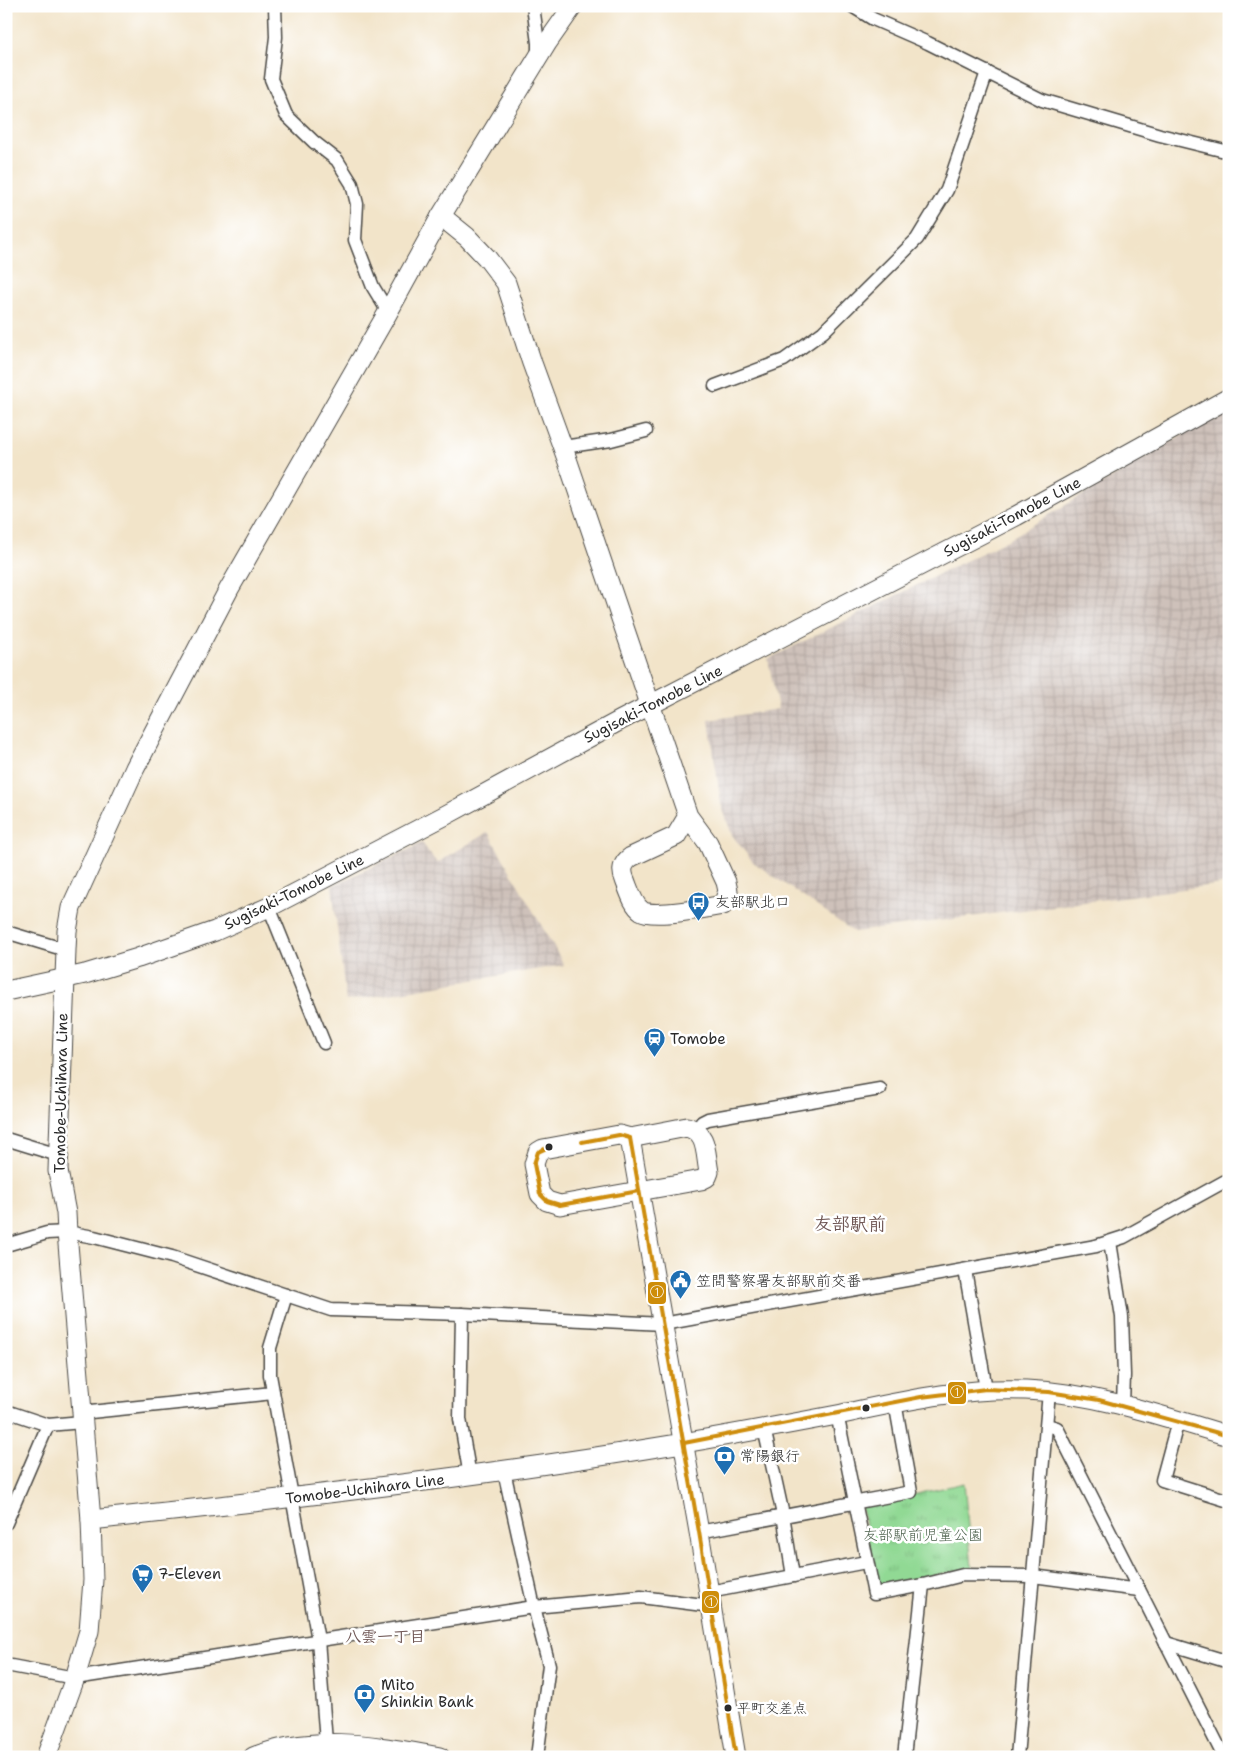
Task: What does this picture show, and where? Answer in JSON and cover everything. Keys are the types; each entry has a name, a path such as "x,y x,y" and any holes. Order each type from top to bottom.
{"main road":[{"name":"Tomobe-Uchihara Line","path":"574,6 538,58 442,216 229,589 135,768 71,908 66,930 58,1171 66,1213 91,1520 470,1476 684,1443 895,1402 986,1389 1049,1392 1122,1405 1229,1436"},
{"path":"442,216 468,237 506,282 532,363 563,447 688,816 708,843 726,882 728,891 723,905 698,910 649,914 641,910 633,899 623,876 622,867 626,860 631,857 676,836 688,816"},
{"name":"Sugisaki-Tomobe Line","path":"64,979 121,963 215,931 269,907 650,705 1016,516 1229,398"},
{"path":"6,991 64,979"},
{"path":"687,1128 697,1130 702,1137 709,1172 707,1177 702,1180 560,1205 547,1201 540,1194 534,1164 538,1152 549,1147 619,1135 630,1138 687,1128"},
{"path":"630,1138 684,1443 736,1757"},
{"path":"46,1757 75,1678 89,1631 93,1580 91,1520"},
{"path":"253,1757 273,1753 292,1745 326,1742 358,1744 440,1757"}],"street":[{"path":"275,6 276,37 270,78 286,115 314,142 337,160 352,184 358,204 355,240 373,287 387,314"},
{"path":"533,6 538,58"},
{"path":"852,6 872,19 928,43 1042,100 1160,135 1229,152"},
{"path":"715,386 784,360 823,332 917,239 947,190 987,72"},
{"path":"563,447 611,440 646,432"},
{"path":"676,836 689,835 704,838"},
{"path":"269,907 324,1043"},
{"path":"6,932 66,950"},
{"path":"697,1130 702,1122 708,1119 880,1089"},
{"path":"6,1138 48,1153 58,1154"},
{"path":"6,1245 47,1233 67,1232 94,1237 172,1258 331,1310 462,1314 663,1324 1096,1246 1124,1237 1229,1179"},
{"path":"1110,1242 1122,1317 1124,1375 1122,1405"},
{"path":"965,1270 986,1389"},
{"path":"286,1295 270,1348 270,1367 273,1393 318,1640 326,1742"},
{"path":"462,1314 460,1419 470,1476"},
{"path":"1017,1757 1049,1392"},
{"path":"6,1411 48,1425 82,1417 273,1393"},
{"path":"699,1532 911,1492 895,1402"},
{"path":"837,1414 874,1594 963,1576 1033,1576 1139,1590"},
{"path":"1178,1421 1162,1480 1229,1501"},
{"path":"6,1523 48,1425"},
{"path":"1047,1425 1057,1428 1224,1757"},
{"path":"764,1428 783,1515 793,1576"},
{"path":"504,1471 534,1607 549,1664 537,1757"},
{"path":"6,1665 75,1678 534,1607 641,1597 710,1599 793,1576 866,1562"},
{"path":"904,1757 923,1585"},
{"path":"1166,1643 1229,1662"}],"shaded area":[{"path":"1229,407 1229,883 854,932 753,862 732,835 721,804 709,720 778,709 768,659 1006,541"},
{"path":"488,832 564,965 346,1001 332,886 422,843 437,863"}],"green space":[{"name":"友部駅前児童公園","path":"964,1483 972,1568 878,1586 861,1507"}],"transit line":[{"name":"①","path":"582,1142 619,1135 630,1138"},
{"name":"①","path":"630,1138 699,1532 736,1757"},
{"name":"①","path":"549,1147 538,1152 534,1164 540,1194 547,1201 560,1205 639,1191"},
{"name":"①","path":"684,1443 921,1397 986,1389 1049,1392 1099,1400 1229,1436"}],"place":[{"name":"友部駅北口","path":"699,921"},
{"name":"Tomobe","path":"654,1058"},
{"name":"笠間警察署友部駅前交番","path":"680,1300"},
{"name":"常陽銀行","path":"724,1475"},
{"name":"7-Eleven","path":"142,1593"},
{"name":"平町交差点","path":"728,1708"},
{"name":"Mito Shinkin Bank","path":"365,1713"}],"district":[{"name":"友部駅前","path":"850,1224"},
{"name":"八雲一丁目","path":"385,1636"}]}
